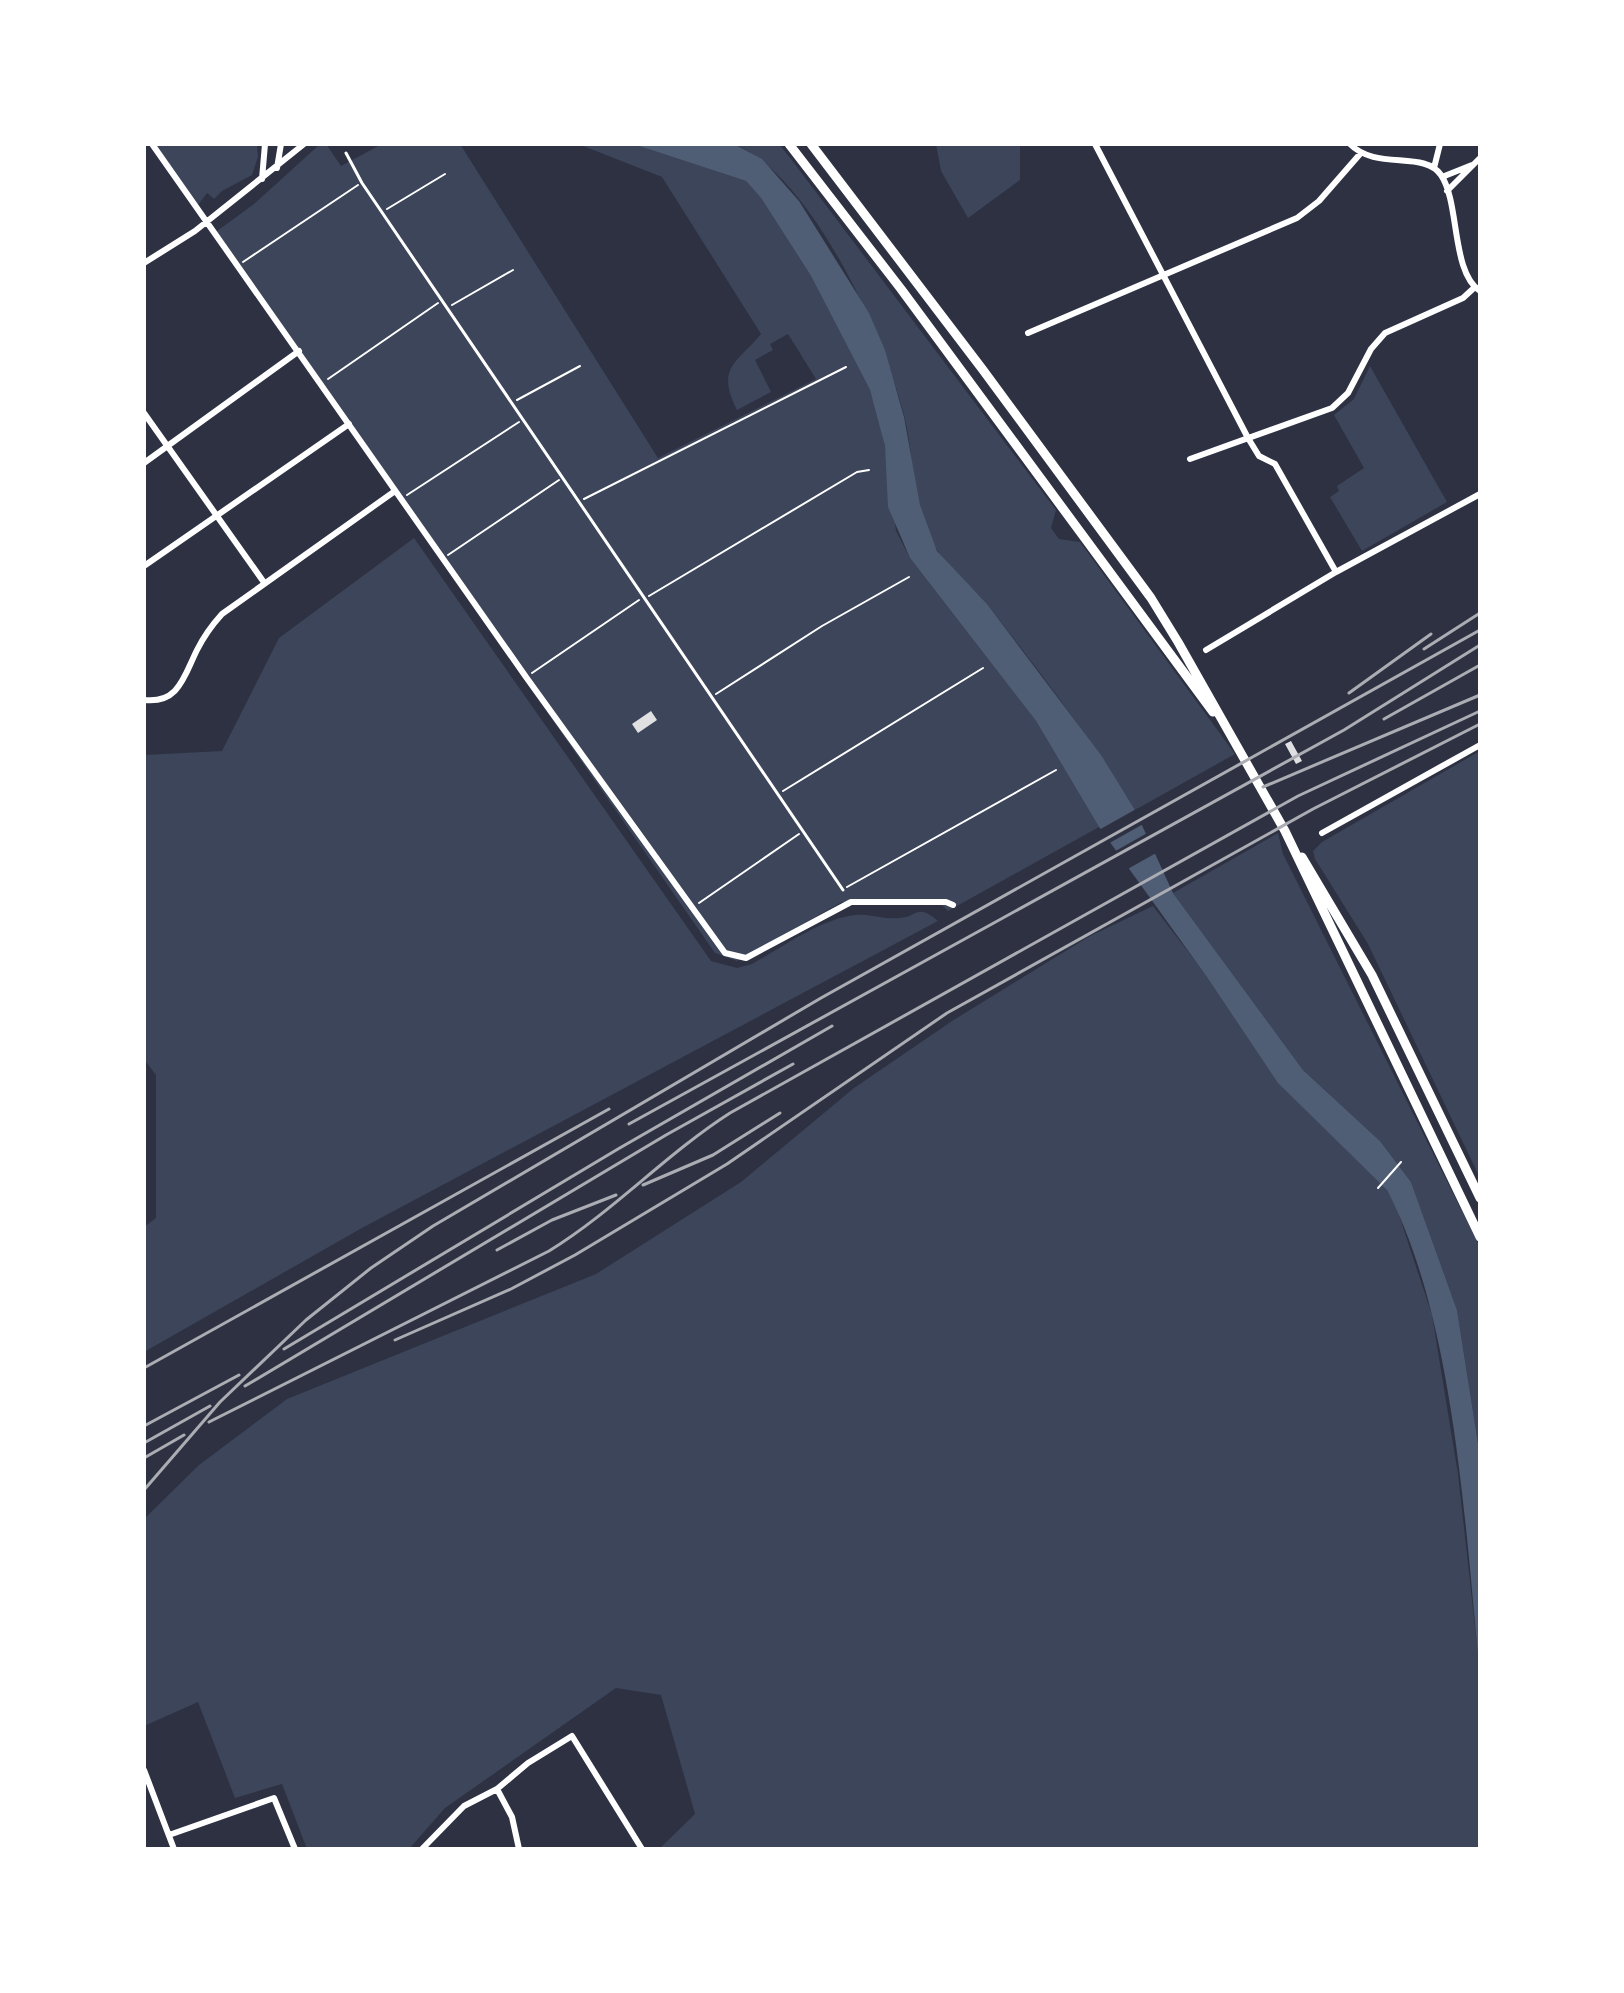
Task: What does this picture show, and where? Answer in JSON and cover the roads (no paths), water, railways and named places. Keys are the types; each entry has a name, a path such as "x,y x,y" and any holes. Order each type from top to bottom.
{"main road":[{"path":"789,144 968,378 1241,751"},
{"path":"811,144 862,207 1151,598 1372,975 1480,1198"},
{"path":"1285,831 1480,1237"}],"street":[{"path":"152,144 526,677 722,949 741,959 851,902 949,903"},
{"path":"262,179 265,144"},
{"path":"277,168 281,144"},
{"path":"144,263 206,221 304,144"},
{"path":"1095,144 1248,438 1259,456 1275,464 1336,572"},
{"path":"1190,459 1332,408 1348,393 1377,340 1477,289 1467,275 1442,177 1434,168 1360,154 1350,144"},
{"path":"1434,168 1440,144"},
{"path":"1028,333 1301,215 1319,201 1360,154"},
{"path":"1442,177 1478,161"},
{"path":"1447,191 1478,161"},
{"path":"144,463 299,351"},
{"path":"144,413 263,581"},
{"path":"144,566 349,424"},
{"path":"144,700 170,697 181,686 207,632 222,614 263,581 395,491"},
{"path":"1206,650 1336,572 1480,494"},
{"path":"1322,833 1480,745"},
{"path":"422,1849 464,1806 497,1789 528,1763 572,1736 642,1849"},
{"path":"144,1770 174,1849"},
{"path":"497,1789 512,1817 519,1849"},
{"path":"169,1835 274,1798 295,1849"}],"lane":[{"path":"346,153 362,183 843,890"}],"railway":[{"path":"1424,649 1480,613"},
{"path":"144,1490 220,1402 306,1320 371,1268 433,1226 821,998 1480,630"},
{"path":"1349,693 1431,634"},
{"path":"629,1124 1344,730 1480,645"},
{"path":"1384,719 1480,665"},
{"path":"1263,787 1480,695"},
{"path":"209,1422 549,1251 730,1113 1298,796 1480,711"},
{"path":"395,1340 511,1289 575,1255 727,1164 947,1013 1313,809 1480,724"},
{"path":"284,1349 618,1149 832,1026"},
{"path":"245,1386 666,1135 793,1064"},
{"path":"144,1368 609,1109"},
{"path":"643,1185 713,1155 780,1113"},
{"path":"497,1250 552,1220 616,1195"},
{"path":"144,1426 239,1375"},
{"path":"144,1443 210,1406"},
{"path":"144,1458 184,1435"}]}
